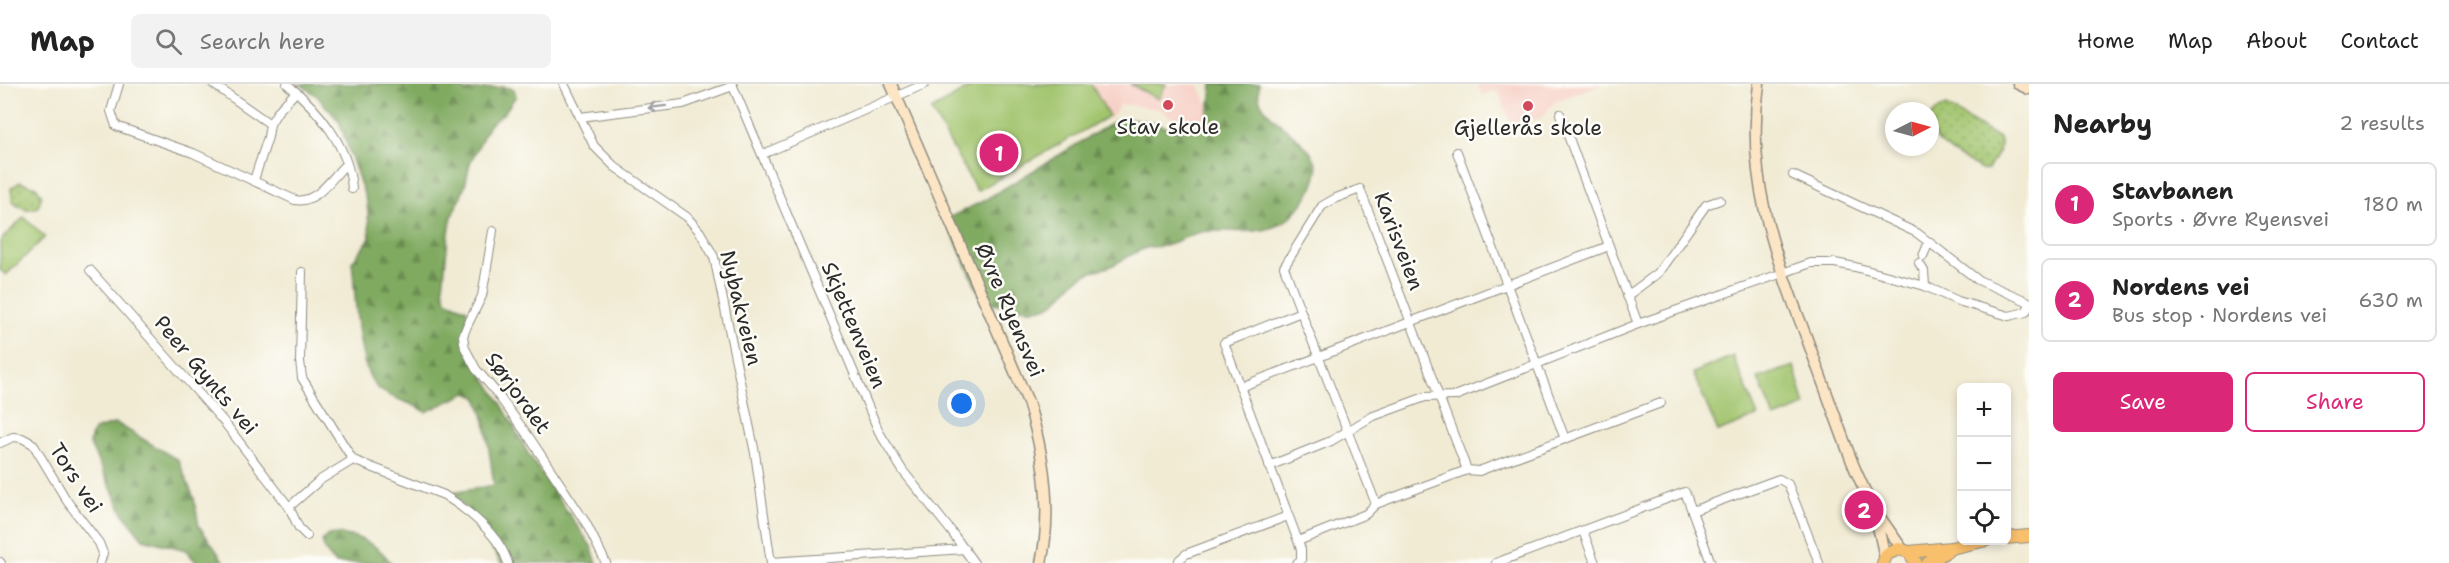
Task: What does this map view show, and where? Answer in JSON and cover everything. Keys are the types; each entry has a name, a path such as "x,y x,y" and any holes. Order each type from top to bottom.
{"main road":[{"path":"2011,538 2029,536"},
{"path":"1884,562 1891,552 1909,555 1964,545"},
{"path":"1928,563 1951,548"}],"street":[{"path":"119,84 111,111 117,126 193,153 302,201 317,194 346,164"},
{"path":"213,84 270,124"},
{"path":"287,84 332,133 346,164 352,189"},
{"name":"Nybakveien","path":"564,84 594,146 615,167 687,218 700,232 714,257 755,453 771,562"},
{"name":"Øvre Ryensvei","path":"891,84 1028,402 1038,439 1045,486 1046,532 1041,563"},
{"path":"763,154 925,84"},
{"path":"1759,84 1756,131 1758,181 1766,222 1782,273 1847,448 1872,506 1884,562"},
{"path":"2018,84 2029,89"},
{"path":"580,117 683,104 733,85"},
{"name":"Skjettenveien","path":"733,85 879,432 903,471 974,563"},
{"path":"254,180 270,124 278,111 296,92"},
{"path":"1560,114 1638,324"},
{"path":"1456,152 1565,439"},
{"path":"1269,466 1348,432 1371,417 1425,397 1455,396 1638,324 1811,263 1826,262 1844,265 1925,286 1958,301 2009,316 2026,312 2029,304 1978,280 1917,233 1793,176"},
{"name":"Karisveien","path":"1376,504 1284,267 1322,206 1360,189 1467,470"},
{"path":"1627,296 1658,273 1706,205 1720,200"},
{"name":"Sørjordet","path":"493,231 482,296 463,336 465,348 476,369 529,437 586,523 606,563"},
{"path":"1925,286 1921,260 1929,242"},
{"name":"Karisveien","path":"1240,387 1609,246"},
{"name":"Peer Gynts vei","path":"90,270 224,422 289,507 299,528 307,536"},
{"path":"302,272 300,361 302,378 353,460 444,495 467,511 500,544 508,563"},
{"path":"1297,563 1302,555 1298,541 1224,343 1301,312"},
{"path":"1298,541 1366,514 1376,504 1467,470 1479,471 1661,402"},
{"name":"Tors vei","path":"0,444 13,437 22,438 33,444 67,501 99,543 103,553 100,563"},
{"path":"289,507 320,480 353,460"},
{"path":"1692,512 1774,479 1784,480 1788,484 1819,563"},
{"path":"1496,563 1685,492 1711,563"},
{"path":"1872,506 1909,555"},
{"path":"1179,563 1179,560 1186,554 1288,516"},
{"path":"1582,531 1595,563"},
{"path":"771,562 965,549"}],"shaded area":[{"name":"Stav skole","path":"1091,84 1198,84 1208,106 1206,126 1186,127 1159,109 1120,104 1111,119"},
{"name":"Gjellerås skole","path":"1476,84 1603,84 1556,101 1542,117 1513,128 1498,90 1483,95"}],"green space":[{"path":"300,84 460,84 465,91 503,87 514,89 516,96 504,113 489,125 470,163 465,186 452,216 443,287 446,300 467,309 467,350 501,403 529,455 591,546 597,563 501,563 480,527 453,493 494,485 485,421 477,397 466,393 426,412 385,393 372,381 362,350 352,262 370,238 367,203 339,121 317,96"},
{"path":"976,84 1091,84 1109,116 977,191 931,110"},
{"path":"1130,84 1166,84 1158,99"},
{"path":"1212,84 1259,84 1259,98 1263,107 1310,151 1317,171 1313,186 1304,202 1291,216 1278,225 1260,231 1202,232 1168,245 1146,248 1113,265 1079,278 1058,300 1048,306 1027,309 983,303 946,219 983,201 1117,120 1134,119 1180,130 1192,130 1202,124 1209,109"},
{"path":"1946,106 1999,138 2001,146 1988,170 1981,170 1939,142 1939,109"},
{"path":"20,182 36,187 42,195 38,207 26,210 12,201 11,188"},
{"path":"24,217 45,237 6,275 0,270 0,241"},
{"path":"1733,356 1758,416 1718,432 1693,373"},
{"path":"1794,366 1805,406 1774,418 1758,378"},
{"path":"116,423 178,460 194,498 199,526 225,563 197,563 186,550 143,539 124,515 89,443 94,430"},
{"path":"338,534 368,542 391,563 335,563 325,551 322,541 328,535"}],"place":[{"name":"Stav skole","path":"1168,105"},
{"name":"Gjellerås skole","path":"1528,106"},
{"name":"Stavbanen","path":"999,153"},
{"name":"Nordens vei","path":"1864,510"}]}
